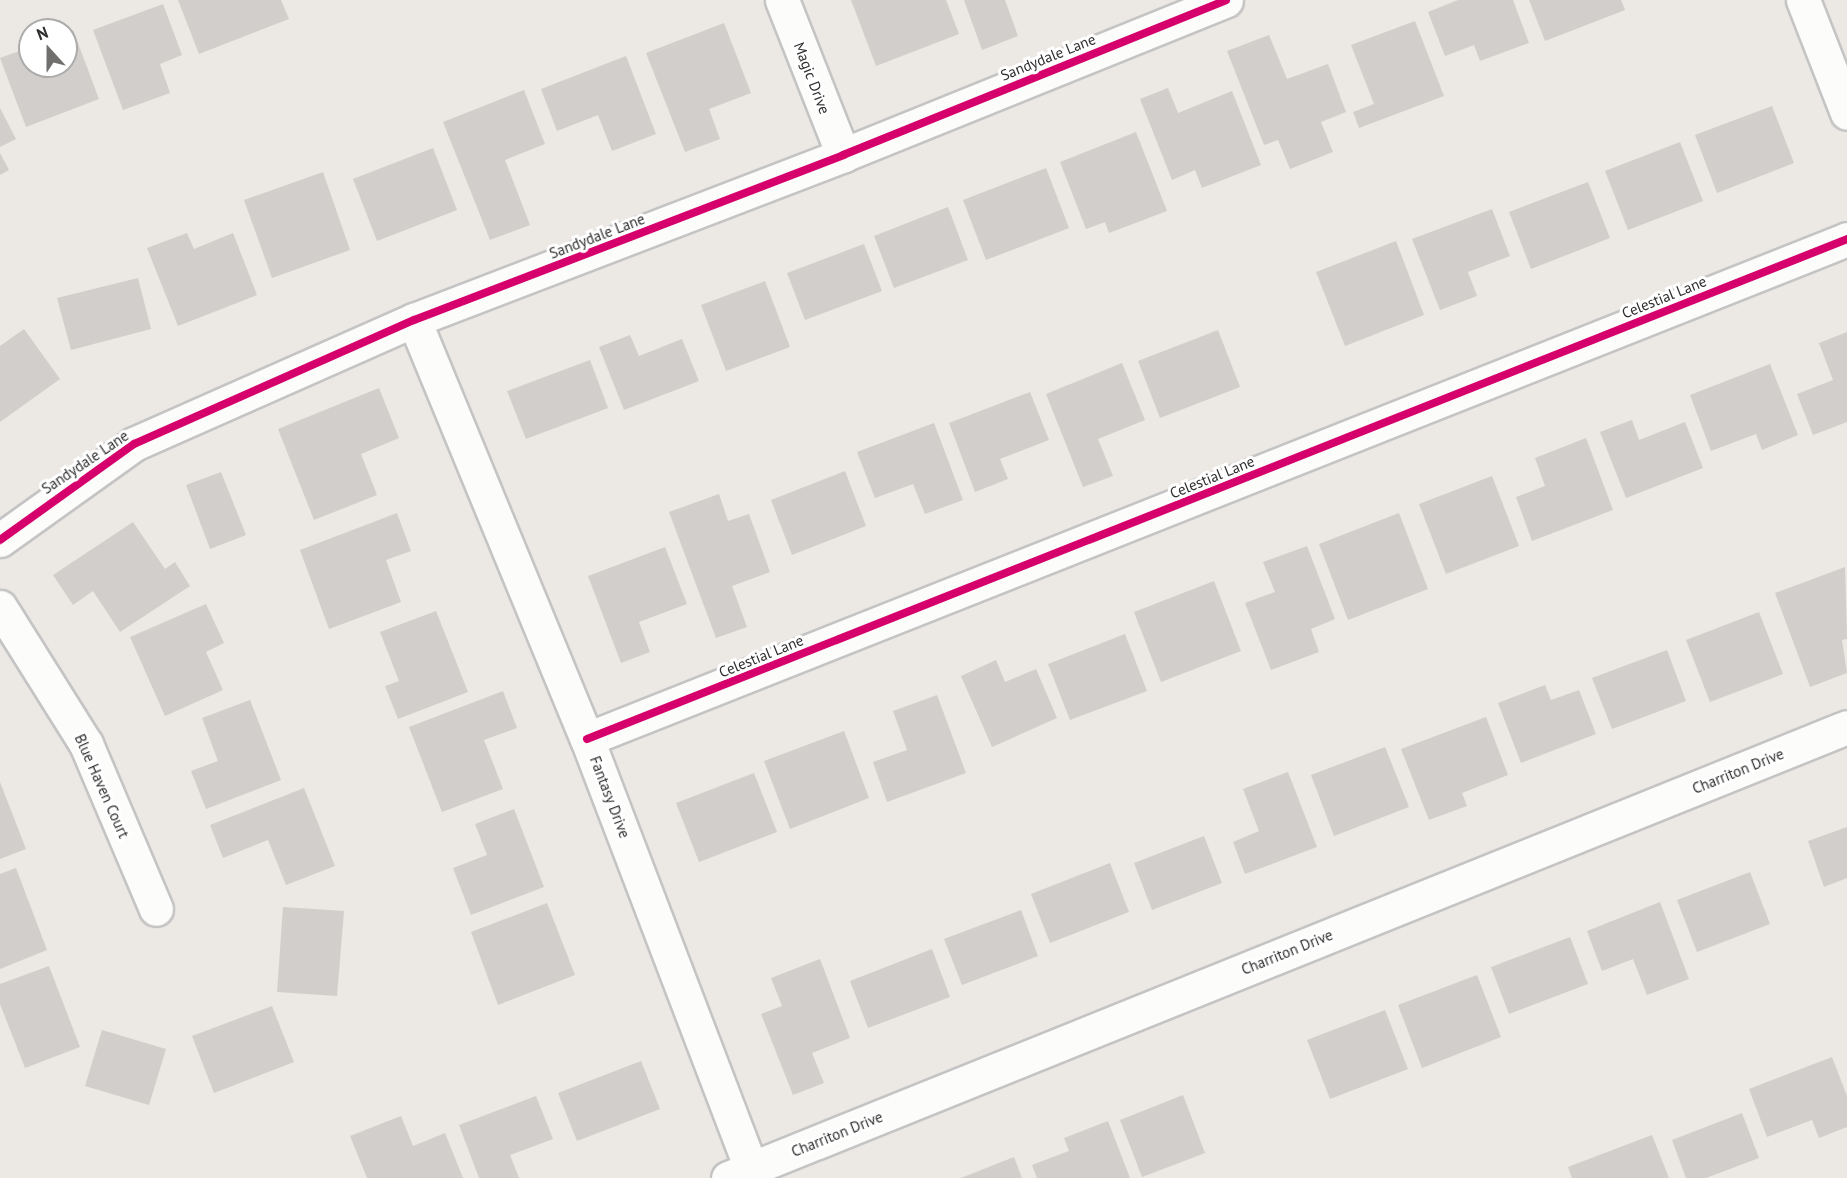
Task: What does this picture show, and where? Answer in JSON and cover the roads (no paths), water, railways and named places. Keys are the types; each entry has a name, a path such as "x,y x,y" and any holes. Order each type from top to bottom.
{"street":[{"name":"Magic Drive","path":"782,0 843,155"},
{"name":"Sandydale Lane","path":"0,540 134,444 414,320 843,155 1226,0"},
{"path":"1803,0 1847,113"},
{"name":"Celestial Lane","path":"587,739 1847,239"},
{"name":"Fantasy Drive","path":"414,320 587,739 745,1175"},
{"name":"Blue Haven Court","path":"0,607 87,744 156,909"},
{"name":"Charriton Drive","path":"745,1175 1847,727"}]}
